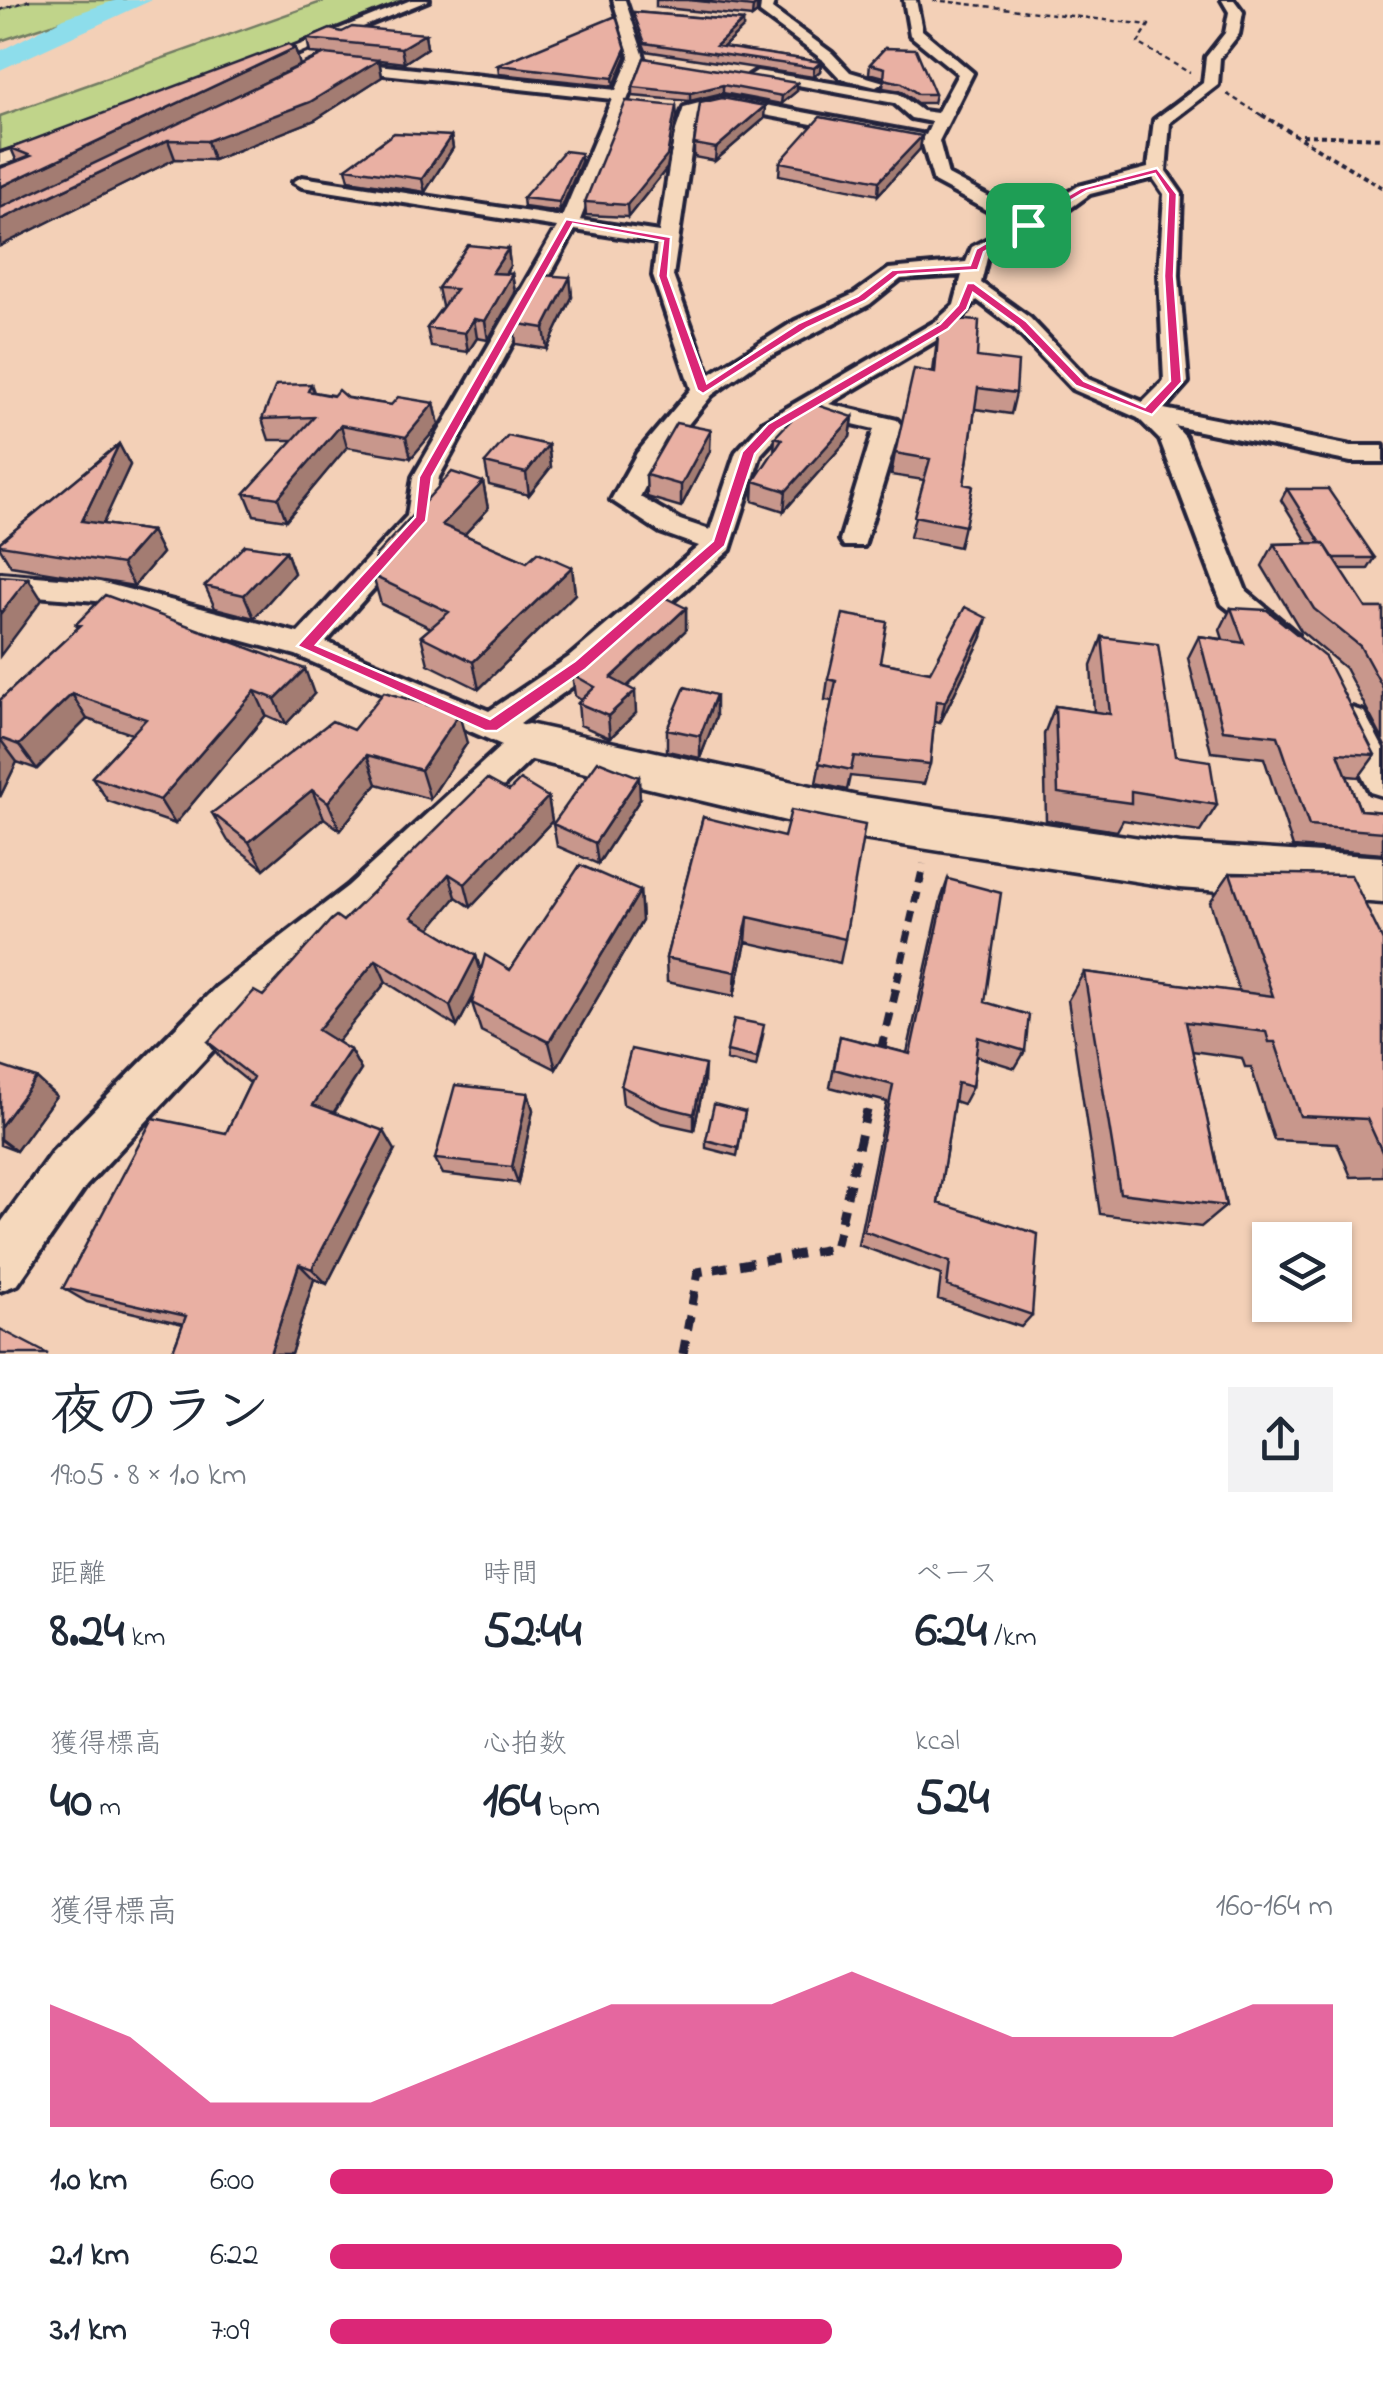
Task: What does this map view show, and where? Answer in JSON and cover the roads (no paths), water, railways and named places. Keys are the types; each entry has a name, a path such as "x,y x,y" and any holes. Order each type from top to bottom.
{"street":[{"path":"243,70 423,0"},
{"path":"762,0 769,1 765,10 784,28 831,54 846,75 884,84 918,116 944,120"},
{"path":"910,0 915,32 966,73 931,141 940,178 1028,225"},
{"path":"1147,412 1176,382 1169,276 1173,194 1157,170 1162,120 1210,84 1213,57 1232,34 1236,12 1228,0"},
{"path":"305,646 422,518 426,477 570,221 646,59 625,8"},
{"path":"766,26 784,28"},
{"path":"279,56 627,101"},
{"path":"730,72 899,99"},
{"path":"703,390 663,276 682,136 681,109 722,102 931,141"},
{"path":"0,160 72,139"},
{"path":"0,1266 70,1169 230,1002 362,898 510,734 580,665 720,543 748,452 772,427 944,326 964,306 980,251 1084,190 1157,170"},
{"path":"302,182 668,239"},
{"path":"720,543 670,526 624,500 646,459 703,390 803,326 862,299 896,272 972,276 1080,384 1147,412 1351,454 1383,454"},
{"path":"807,406 888,425 854,540"},
{"path":"1147,412 1172,437 1233,597 1300,649"},
{"path":"0,583 96,592 305,646 510,734 611,765 932,828 1180,866 1383,880"},
{"path":"1342,702 1383,782"}],"waterway":[{"path":"0,62 73,24 140,0"}]}
